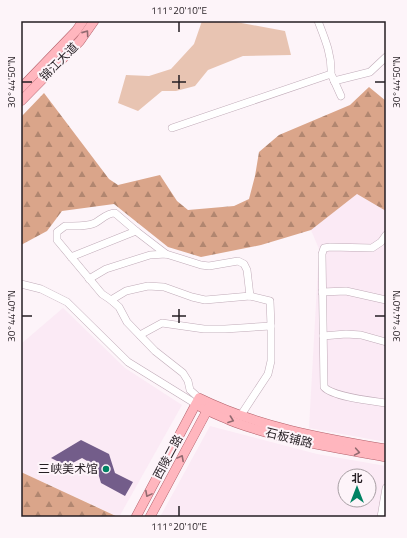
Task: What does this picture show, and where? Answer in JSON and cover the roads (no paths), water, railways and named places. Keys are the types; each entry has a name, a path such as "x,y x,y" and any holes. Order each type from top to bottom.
{"main road":[{"name":"锦江大道","path":"21,88 76,32 83,21"},
{"name":"锦江大道","path":"21,102 80,41 94,21"},
{"name":"石板铺路","path":"198,401 255,429 309,443 386,457"},
{"name":"西陵二路","path":"136,517 198,401"},
{"name":"石板铺路","path":"208,407 241,415 311,436 386,449"},
{"name":"西陵二路","path":"150,517 208,407"}],"street":[{"path":"318,21 332,63 332,78 341,96"},
{"path":"172,128 332,78 370,72 386,57"},
{"path":"198,401 190,390 188,381 183,373 155,351 127,322 119,307 102,294 57,240 57,232 66,226 94,224 111,213 115,213 166,254 201,265 209,266 238,261 244,264 247,270 250,296"},
{"path":"71,257 136,231"},
{"path":"386,235 381,242 372,248 324,248 322,254 324,387 328,391 337,394 386,404"},
{"path":"90,279 106,269 150,255 166,254"},
{"path":"21,284 41,289 67,302 128,362 198,401"},
{"path":"111,300 126,291 148,286 164,288 205,300 250,296 270,301 271,361 268,374 241,415"},
{"path":"322,292 356,292 386,300"},
{"path":"140,335 162,323 204,329 271,326"},
{"path":"323,336 346,334 361,335 386,342"},
{"path":"383,513 386,488"}],"place":[{"name":"三峡美术馆","path":"106,469"}]}
